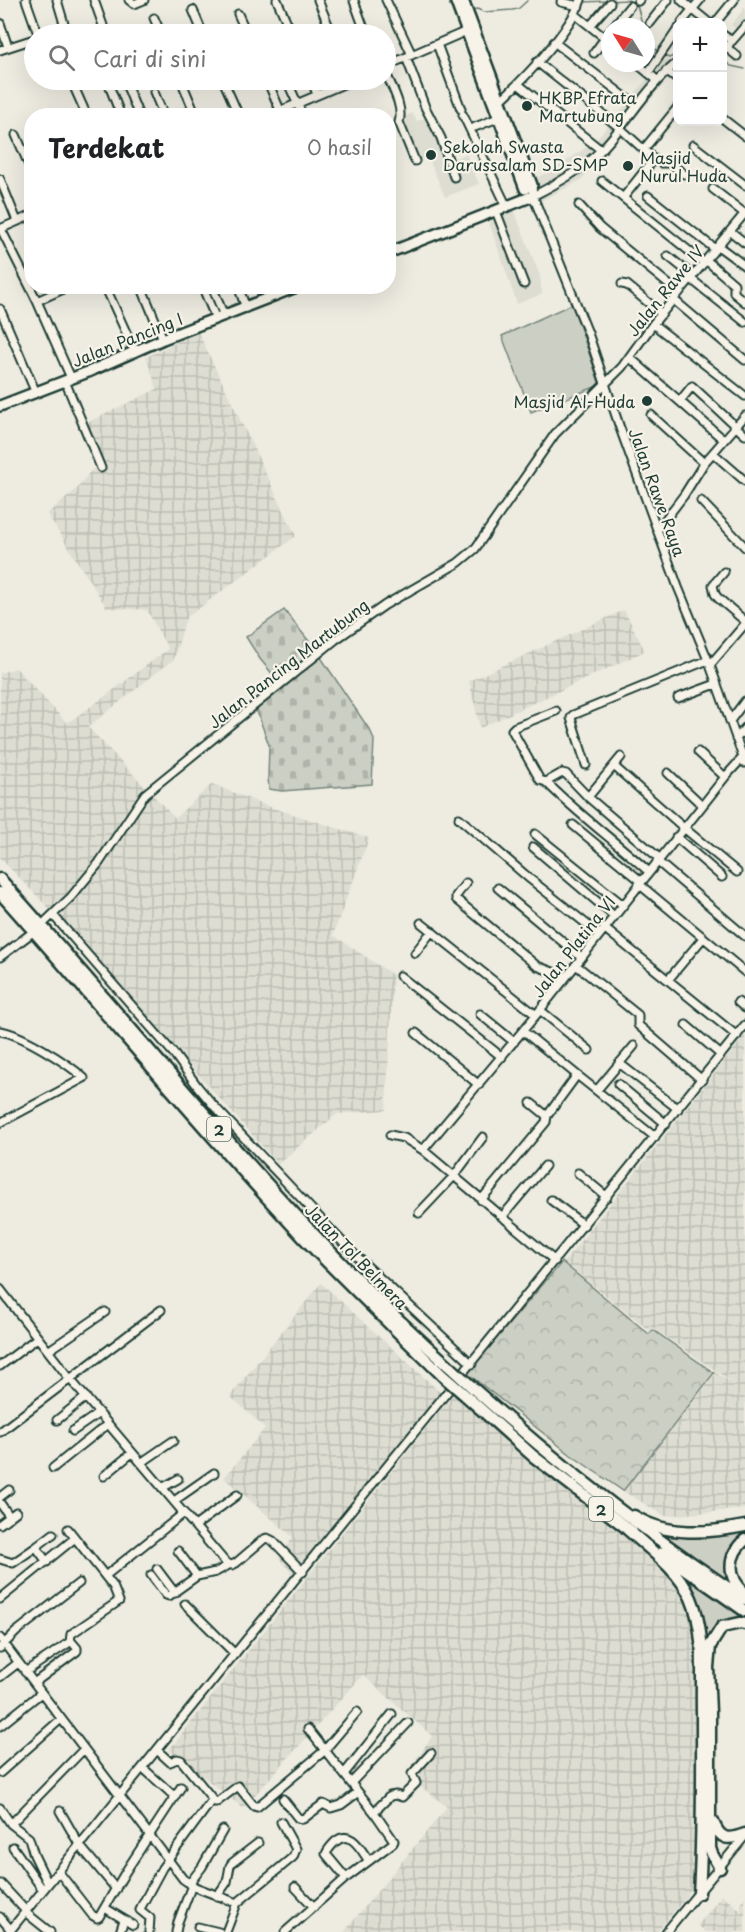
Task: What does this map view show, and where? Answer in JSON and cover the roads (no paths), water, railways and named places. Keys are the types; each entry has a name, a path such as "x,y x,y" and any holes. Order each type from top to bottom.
{"highway":[{"name":"Jalan Tol Belmera","path":"0,879 300,1220 446,1371"},
{"name":"Jalan Tol Belmera","path":"0,893 204,1127 303,1236 380,1315 469,1392 533,1456 626,1528 745,1611"},
{"name":"Jalan Tol Belmera","path":"469,1392 637,1524 745,1599"},
{"path":"601,1494 639,1519 676,1531 725,1530 745,1526"},
{"path":"626,1528 679,1579 688,1592 697,1616 701,1645 702,1748 702,1838 699,1893"},
{"path":"745,1540 736,1548 731,1565 735,1583 745,1593"},
{"path":"720,1868 710,1848 708,1667 710,1646 722,1627 745,1624"},
{"path":"711,1817 718,1833 723,1837 745,1835"}],"main road":[{"path":"455,0 501,100 530,190"},
{"path":"463,0 498,118 530,190"},
{"path":"396,250 507,207 530,190"},
{"name":"Jalan Pancing I","path":"0,406 280,294"}],"street":[{"path":"26,0 34,24"},
{"path":"57,0 64,24"},
{"path":"94,0 103,24"},
{"path":"129,0 134,4 144,0"},
{"path":"277,0 288,24"},
{"path":"318,0 329,24"},
{"path":"387,0 409,56 425,107 441,138 454,177"},
{"path":"654,18 668,0"},
{"path":"681,0 703,18"},
{"path":"685,18 700,0"},
{"path":"719,18 734,0"},
{"path":"354,1 362,24"},
{"path":"501,100 518,84 576,15 580,3 561,2"},
{"path":"591,26 610,3"},
{"path":"620,18 630,6"},
{"path":"193,10 199,24"},
{"path":"238,14 242,24"},
{"path":"576,15 601,35"},
{"path":"154,18 157,24"},
{"path":"0,23 8,47"},
{"path":"736,56 727,48 745,26"},
{"path":"396,62 470,29"},
{"path":"657,80 648,73 673,36"},
{"path":"727,38 731,41"},
{"path":"0,50 24,42"},
{"path":"554,42 637,106"},
{"path":"437,44 462,112 507,207"},
{"path":"594,53 601,46"},
{"path":"537,62 654,159 662,163 670,163 684,174"},
{"path":"530,190 572,176 601,150 657,80 673,66"},
{"path":"666,71 673,76"},
{"path":"518,84 601,150"},
{"path":"75,90 83,108"},
{"path":"111,90 117,108"},
{"path":"128,90 136,108"},
{"path":"185,90 193,108"},
{"path":"227,90 235,108"},
{"path":"271,90 279,108"},
{"path":"291,90 299,108"},
{"path":"315,90 317,94"},
{"path":"285,108 327,90"},
{"path":"392,90 401,117 399,122 415,160"},
{"path":"154,92 161,108"},
{"path":"644,149 673,113"},
{"path":"476,127 498,118"},
{"path":"727,121 745,136"},
{"path":"16,135 24,154"},
{"path":"693,145 745,185"},
{"path":"623,198 654,159"},
{"path":"0,179 17,221"},
{"path":"602,181 734,284 734,293 745,302"},
{"path":"713,189 745,213"},
{"name":"Jalan Rawe Raya","path":"530,190 588,333 678,587 744,759"},
{"path":"648,196 745,266"},
{"path":"579,205 600,228 679,293"},
{"path":"496,211 524,284"},
{"name":"Jalan Rawe IV","path":"605,384 745,213"},
{"path":"24,218 0,229 24,276"},
{"path":"730,231 745,243"},
{"path":"668,256 745,322"},
{"path":"622,284 627,285 662,314"},
{"path":"33,294 102,468"},
{"path":"37,301 54,294"},
{"path":"109,294 135,352"},
{"path":"144,294 163,339"},
{"path":"206,294 220,318"},
{"path":"214,294 220,318"},
{"path":"241,294 246,308"},
{"path":"674,300 745,361 742,365 745,368"},
{"path":"0,309 36,393"},
{"path":"653,324 745,396"},
{"path":"629,357 724,440"},
{"name":"Jalan Pancing Martubung","path":"45,922 71,897 99,863 145,794 335,640 385,605 467,557 555,434 605,384"},
{"path":"680,401 692,386 745,435"},
{"path":"651,415 704,463"},
{"path":"658,529 684,495 704,463 745,416"},
{"path":"713,453 745,481"},
{"path":"700,501 745,547"},
{"path":"586,765 573,715 709,663 745,622 715,594 713,585 724,572"},
{"path":"678,698 716,684"},
{"path":"730,722 745,701"},
{"path":"556,711 512,730 540,780 546,782 649,872"},
{"path":"736,739 745,728"},
{"path":"698,752 725,777"},
{"path":"588,797 621,757"},
{"name":"Jalan Platina VI","path":"423,1150 523,1031 702,805 725,777 744,759"},
{"path":"616,768 737,872"},
{"path":"546,782 565,773 588,797 745,936"},
{"path":"668,773 702,805"},
{"path":"459,818 530,879 668,980 737,1036"},
{"path":"573,825 745,972"},
{"path":"535,834 623,905"},
{"path":"676,837 722,877"},
{"path":"533,847 614,916"},
{"path":"466,883 456,896 456,900 537,966 566,977"},
{"path":"498,888 581,957"},
{"path":"53,915 174,1054 214,1106 351,1251 472,1364"},
{"path":"421,923 589,1050"},
{"path":"415,953 432,932"},
{"path":"0,957 29,935"},
{"path":"668,980 703,938"},
{"path":"576,965 638,1016 638,1025 702,1080"},
{"path":"400,976 502,1056"},
{"path":"738,1002 745,1008"},
{"path":"480,1014 514,1042"},
{"path":"686,1025 722,1055"},
{"path":"0,1917 10,1931 745,1025"},
{"path":"0,1031 34,1046 84,1078 0,1123"},
{"path":"523,1031 655,1137"},
{"path":"416,1033 479,1085"},
{"path":"597,1089 634,1046"},
{"path":"619,1063 678,1109"},
{"path":"481,1200 546,1122 547,1116 578,1075"},
{"path":"618,1084 666,1125"},
{"path":"531,1102 547,1116"},
{"path":"390,1134 404,1138 423,1150 555,1261"},
{"path":"419,1213 454,1176 483,1137"},
{"path":"502,1217 545,1166"},
{"path":"578,1173 607,1197"},
{"path":"551,1200 584,1225"},
{"path":"0,1289 37,1338 132,1453 229,1565"},
{"path":"0,1432 161,1310"},
{"path":"48,1351 105,1312"},
{"path":"0,1366 37,1338"},
{"path":"57,1420 86,1397"},
{"path":"73,1431 99,1413"},
{"path":"53,1468 108,1424"},
{"path":"141,1463 173,1441"},
{"path":"104,1476 132,1453"},
{"path":"174,1501 214,1473"},
{"path":"162,1488 178,1479"},
{"path":"0,1497 9,1490"},
{"path":"195,1526 237,1496"},
{"path":"0,1503 13,1514 0,1524"},
{"path":"105,1576 184,1513"},
{"path":"34,1683 76,1651 71,1641 71,1634 119,1601 113,1586 68,1529"},
{"path":"0,1558 13,1563 53,1534"},
{"path":"0,1599 75,1538"},
{"path":"151,1575 168,1596 197,1576 216,1572 236,1563 267,1538 273,1541 303,1572"},
{"path":"36,1547 47,1562"},
{"path":"178,1551 197,1576"},
{"path":"157,1569 175,1593"},
{"path":"79,1583 2,1643 168,1860 190,1885 237,1903"},
{"path":"185,1604 235,1654"},
{"path":"25,1672 71,1641"},
{"path":"0,1677 18,1663"},
{"path":"0,1726 41,1693"},
{"path":"157,1750 170,1762 177,1758 182,1760 212,1800 217,1802 238,1786 254,1806 260,1806 324,1751 357,1712"},
{"path":"344,1774 392,1714"},
{"path":"0,1773 61,1719"},
{"path":"351,1783 408,1723"},
{"path":"285,1932 346,1878 394,1840 309,1729"},
{"path":"11,1824 84,1749"},
{"path":"374,1812 390,1796 402,1797 411,1789 416,1783 412,1774 431,1753"},
{"path":"143,1768 174,1796"},
{"path":"58,1871 94,1917 99,1917 181,1787"},
{"path":"283,1799 298,1818 303,1819 323,1804 332,1808 341,1805 357,1792"},
{"path":"149,1932 150,1918 140,1910 141,1907 168,1860 212,1800"},
{"path":"0,1808 11,1824 29,1838 48,1884"},
{"path":"60,1811 80,1846 116,1889"},
{"path":"226,1932 237,1903 293,1857 296,1849 281,1822"},
{"path":"176,1932 190,1885 223,1830"},
{"path":"666,1932 745,1835"},
{"path":"346,1878 326,1854 327,1850 339,1839 344,1837 352,1839 369,1862"},
{"path":"217,1896 227,1882 232,1863 258,1843"},
{"path":"13,1847 43,1890"},
{"path":"1,1884 50,1932"},
{"path":"296,1887 314,1907"},
{"path":"105,1908 133,1925"},
{"path":"120,1932 124,1920"},
{"path":"198,1927 219,1932"}],"waterway":[{"path":"471,10 477,9 484,12 518,9 528,0"},
{"path":"569,0 577,1"},
{"path":"584,2 628,0 637,5 641,18"},
{"path":"655,48 658,53"},
{"path":"665,56 669,58 673,56"},
{"path":"727,63 745,69"}],"place":[{"name":"HKBP Efrata Martubung","path":"527,106"},
{"name":"Sekolah Swasta Darussalam SD-SMP","path":"431,155"},
{"name":"Masjid Nurul Huda","path":"628,166"},
{"name":"Masjid Al-Huda","path":"647,401"}]}
